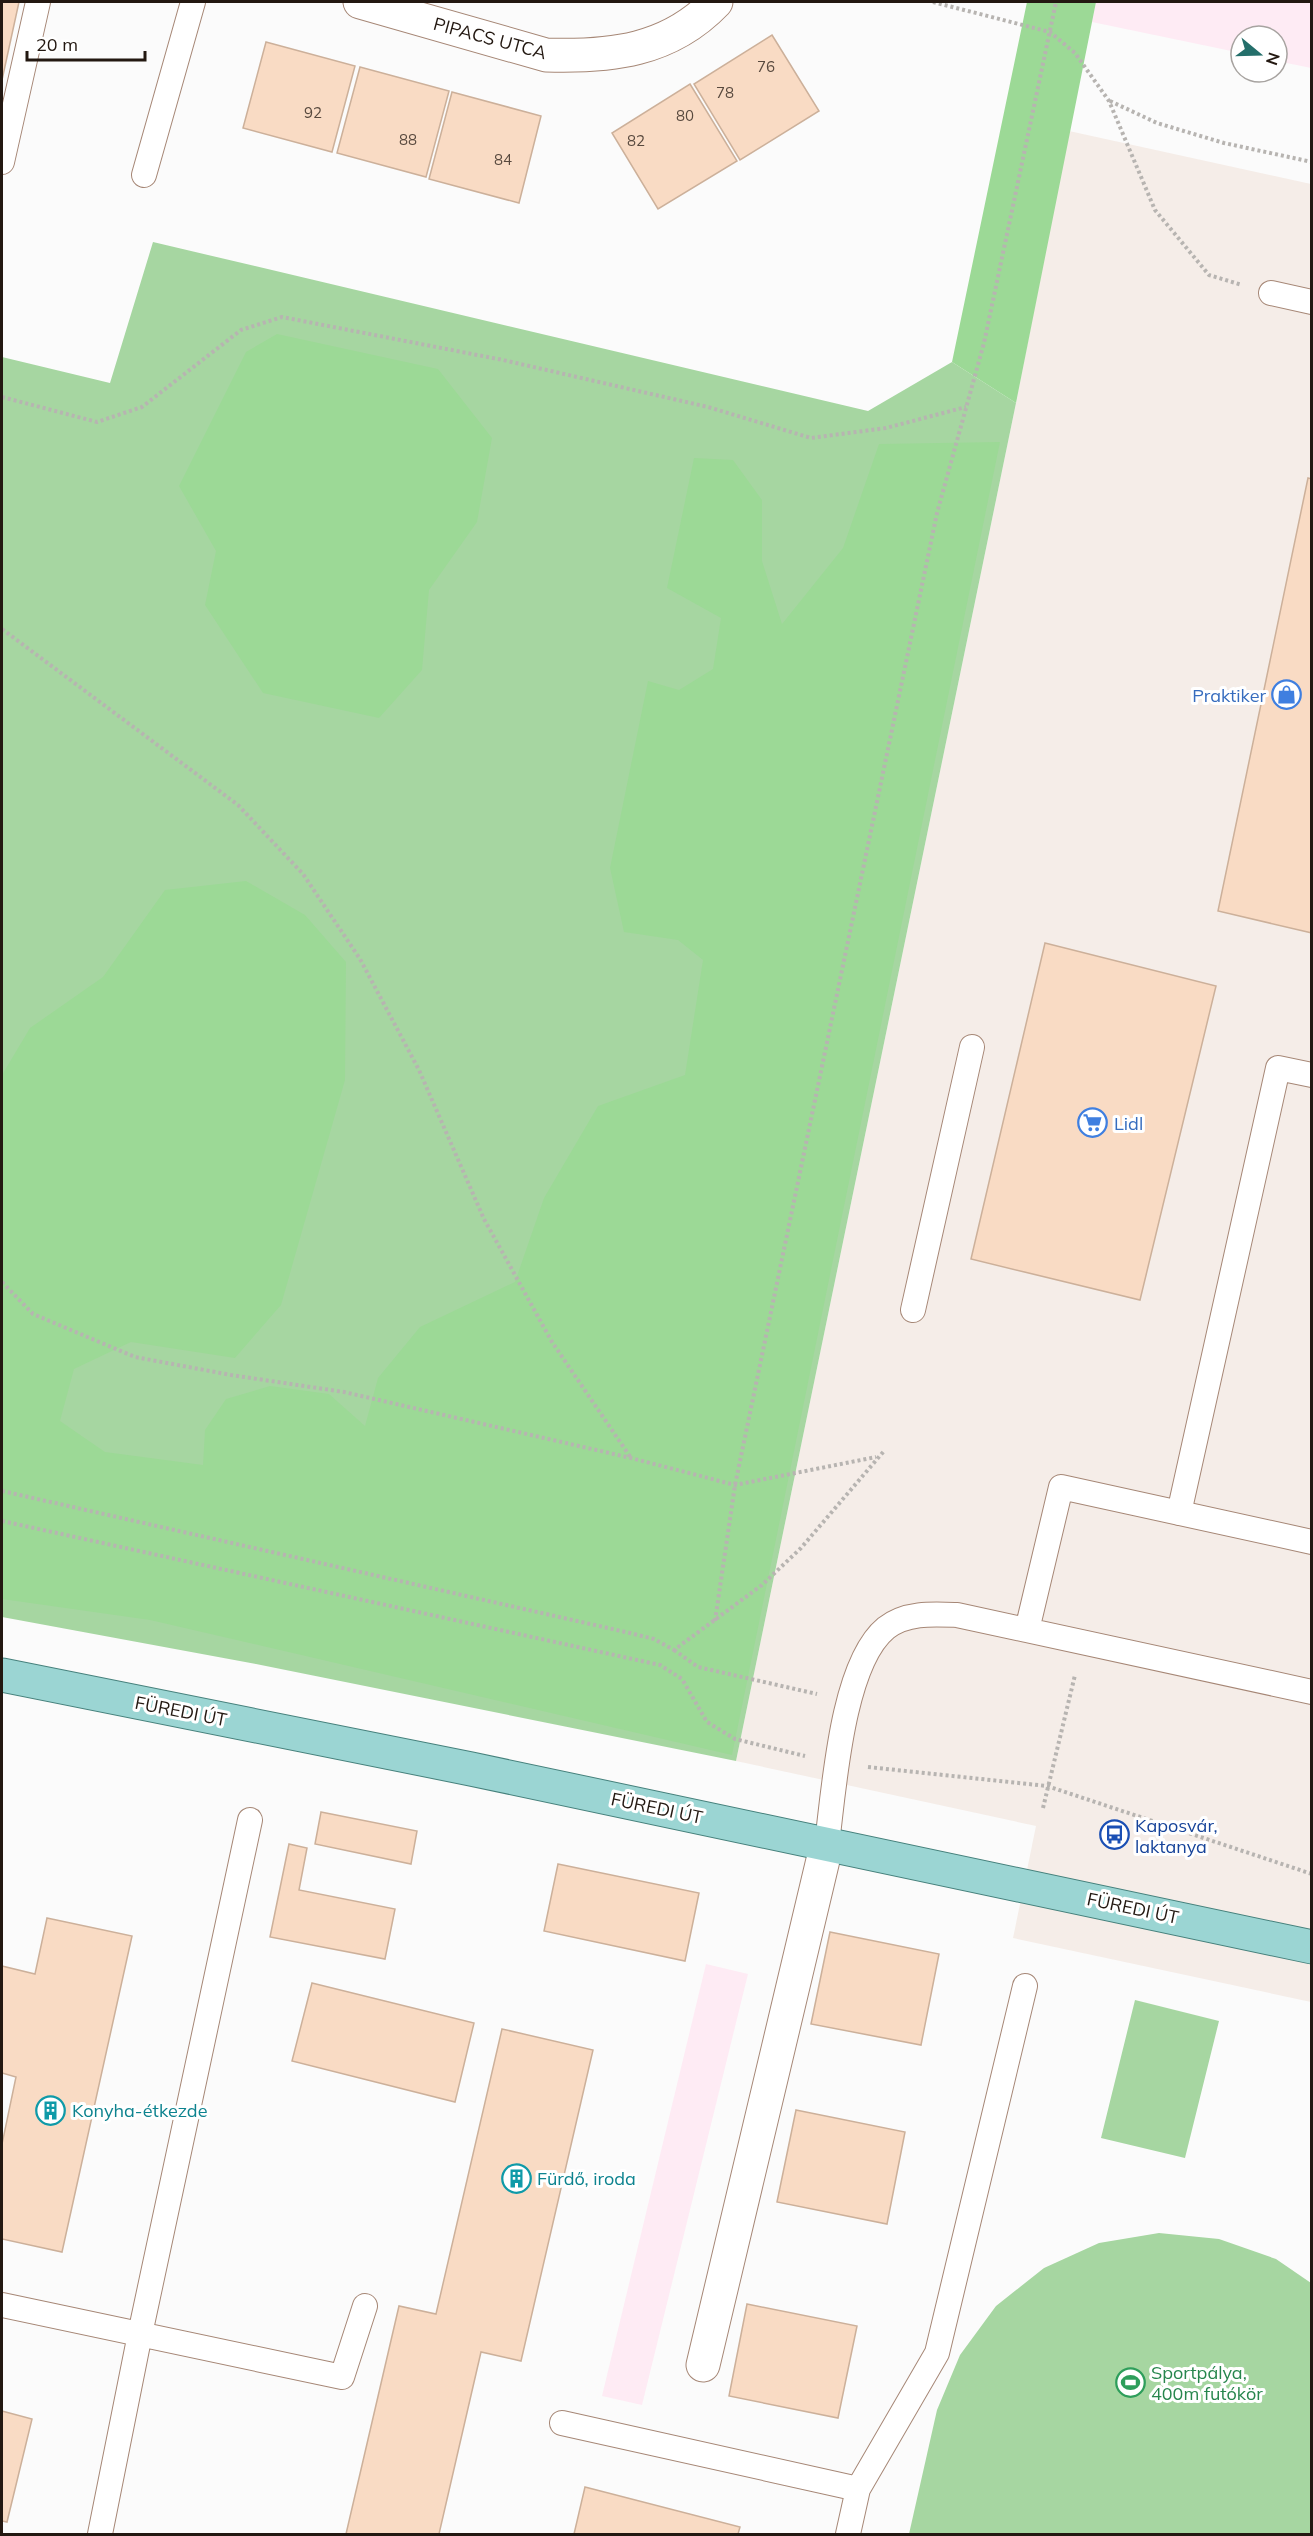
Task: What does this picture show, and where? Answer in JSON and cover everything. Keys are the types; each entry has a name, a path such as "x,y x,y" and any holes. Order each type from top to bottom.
{"main road":[{"name":"FÜREDI ÚT","path":"2,1676 471,1769 1311,1947"}],"street":[{"name":"PIPACS UTCA","path":"360,2 546,55 573,56 598,56 656,42 684,30 716,2"},
{"path":"703,2365 828,1843"}],"lane":[{"path":"2,162 38,2"},
{"path":"144,175 193,2"},
{"path":"1271,293 1311,302"},
{"path":"913,1310 972,1047"},
{"path":"1179,1513 1278,1068 1311,1075"},
{"path":"1027,1630 1061,1487 1311,1542"},
{"path":"828,1843 848,1702 864,1657 886,1628 919,1614 957,1615 1311,1692"},
{"path":"100,2535 140,2334 250,1820"},
{"path":"848,2535 858,2489 937,2353 1025,1986"},
{"path":"2,2305 342,2377 365,2306"},
{"path":"562,2423 858,2489"}],"path":[{"path":"933,2 1050,32 1075,53 1109,101 1155,210 1209,275 1271,293"},
{"path":"715,1621 735,1485 937,513 984,344 1056,2"},
{"path":"1109,101 1157,123 1224,143 1311,162"},
{"path":"2,397 97,422 142,407 241,330 282,317 502,360 708,407 811,438 886,428 966,407"},
{"path":"2,629 238,805 303,874 360,959 414,1060 484,1219 552,1342 631,1458"},
{"path":"2,1282 33,1314 135,1357 231,1376 344,1392 631,1458 735,1485 876,1457"},
{"path":"674,1650 762,1585 801,1548 876,1457 884,1451"},
{"path":"2,1491 630,1633 654,1639 698,1667 848,1702"},
{"path":"2,1521 660,1665 682,1679 707,1722 735,1739 838,1763 1047,1786 1311,1874"},
{"path":"1043,1808 1083,1642"}],"shaded area":[{"path":"1096,2 1311,2 1311,68 1289,63 1289,24 1229,24 1229,51 1092,22"},
{"path":"1069,131 1311,184 1311,2002 1013,1938 1036,1826 736,1761 1016,403"},
{"path":"706,1964 748,1974 642,2405 602,2396"}],"green space":[{"path":"1027,2 1096,2 1016,403 952,362"},
{"path":"153,242 868,411 952,362 1016,403 736,1761 256,1664 2,1617 2,357 110,383"},
{"path":"277,334 438,369 492,438 477,522 429,590 422,670 379,718 263,693 205,605 216,551 179,486 246,352"},
{"path":"1000,442 732,1755 150,1620 2,1599 2,1075 30,1028 103,977 165,890 246,881 305,915 346,962 345,1080 281,1305 235,1358 131,1342 74,1369 60,1421 105,1452 203,1465 205,1430 226,1399 270,1386 329,1394 365,1426 378,1378 420,1327 515,1282 544,1198 598,1106 685,1075 703,960 678,940 624,932 610,868 648,681 679,690 713,669 721,618 667,588 694,458 733,460 762,500 762,561 782,624 843,548 879,444"},
{"path":"1135,2000 1219,2021 1185,2158 1101,2138"},
{"name":"Sportpálya, 400m futókör","path":"1159,2233 1219,2239 1276,2259 1311,2283 1311,2534 909,2534 937,2410 960,2355 996,2306 1044,2268 1099,2243"}],"building":[{"path":"2,2 19,2 2,80"},
{"path":"772,35 819,111 740,160 694,84"},
{"path":"266,42 355,66 332,152 243,128"},
{"path":"360,67 449,91 426,177 337,153"},
{"path":"690,84 737,161 658,209 612,133"},
{"path":"452,92 541,116 519,203 429,179"},
{"name":"Praktiker","path":"1308,478 1312,479 1312,933 1218,911"},
{"name":"Lidl","path":"1045,943 1216,986 1140,1300 971,1259"},
{"path":"321,1812 417,1831 411,1864 315,1844"},
{"path":"289,1844 307,1848 299,1890 395,1909 385,1959 270,1937"},
{"path":"558,1864 699,1893 685,1961 544,1931"},
{"name":"Konyha-étkezde","path":"47,1918 132,1936 62,2252 2,2239 2,2144 16,2077 2,2073 2,1966 35,1974"},
{"path":"830,1932 939,1954 921,2045 811,2024"},
{"path":"312,1983 474,2023 455,2102 292,2061"},
{"name":"Fürdő, iroda","path":"502,2029 593,2050 521,2361 481,2352 439,2534 346,2534 399,2306 436,2314"},
{"path":"796,2110 905,2132 887,2224 777,2202"},
{"path":"747,2304 857,2326 838,2418 729,2396"},
{"path":"2,2411 32,2419 7,2522 2,2521"},
{"path":"585,2487 740,2527 738,2534 574,2534"}],"place":[{"name":"Praktiker","path":"1287,695"},
{"name":"Lidl","path":"1093,1123"},
{"name":"Kaposvár, laktanya","path":"1114,1835"},
{"name":"Konyha-étkezde","path":"51,2110"},
{"name":"Fürdő, iroda","path":"516,2178"},
{"name":"Sportpálya, 400m futókör","path":"1130,2382"}]}
